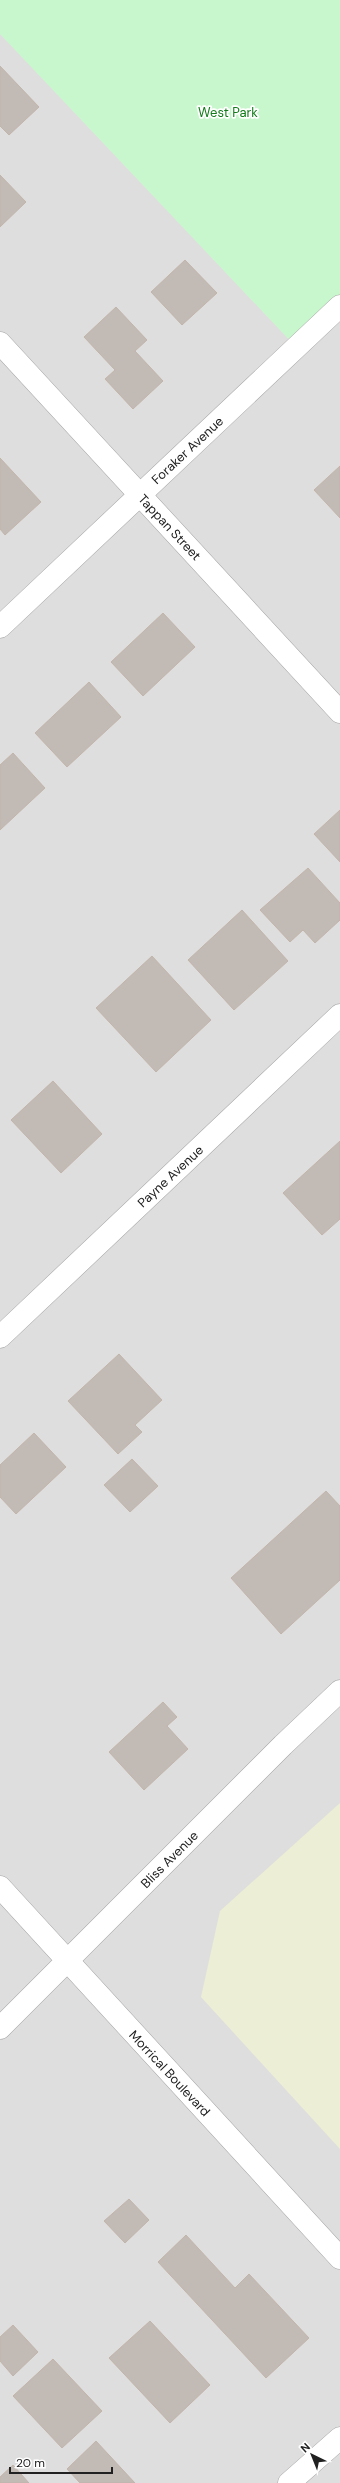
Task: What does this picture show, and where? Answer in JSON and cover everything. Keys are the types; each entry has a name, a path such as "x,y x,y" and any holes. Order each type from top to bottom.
{"street":[{"name":"Foraker Avenue","path":"0,627 340,306"},
{"name":"Tappan Street","path":"0,343 340,712"},
{"name":"Payne Avenue","path":"0,1337 340,1015"},
{"name":"Bliss Avenue","path":"0,2028 340,1691"},
{"name":"Morrical Boulevard","path":"0,1887 340,2258"},
{"path":"289,2483 340,2438"}],"shaded area":[{"path":"0,0 340,0 340,2483 0,2483"}],"green space":[{"name":"West Park","path":"0,0 340,0 340,306 296,347 0,34"},
{"path":"340,1803 340,2149 201,1997 220,1911"}],"building":[{"path":"0,66 39,107 9,135 0,126"},
{"path":"0,175 26,202 0,227"},
{"path":"185,260 217,293 182,325 151,292"},
{"path":"116,307 147,340 135,351 163,381 133,409 105,379 115,370 84,337"},
{"path":"0,458 41,502 5,535 0,529"},
{"path":"340,466 340,518 314,490"},
{"path":"163,613 195,647 143,696 111,662"},
{"path":"89,682 121,717 67,767 35,733"},
{"path":"13,753 45,788 0,830 0,765"},
{"path":"340,810 340,862 314,834"},
{"path":"308,868 340,903 340,920 315,943 303,930 290,942 260,910"},
{"path":"242,910 288,961 234,1010 188,960"},
{"path":"152,956 211,1020 156,1072 96,1008"},
{"path":"53,1081 102,1134 61,1173 11,1120"},
{"path":"340,1141 340,1219 322,1235 283,1193"},
{"path":"119,1354 162,1400 135,1425 142,1432 118,1454 68,1401"},
{"path":"34,1433 66,1467 16,1514 0,1497 0,1465"},
{"path":"132,1459 158,1486 130,1512 104,1485"},
{"path":"326,1491 340,1506 340,1580 281,1634 231,1578"},
{"path":"163,1702 177,1717 167,1726 188,1749 144,1790 109,1752"},
{"path":"129,2199 149,2220 125,2243 104,2221"},
{"path":"186,2235 235,2288 249,2274 309,2338 266,2378 158,2262"},
{"path":"150,2321 210,2385 170,2423 109,2358"},
{"path":"13,2325 38,2352 13,2376 0,2361 0,2337"},
{"path":"53,2359 102,2411 62,2448 13,2396"},
{"path":"96,2441 135,2483 80,2483 67,2469"},
{"path":"13,2465 29,2483 0,2483 0,2477"}]}
